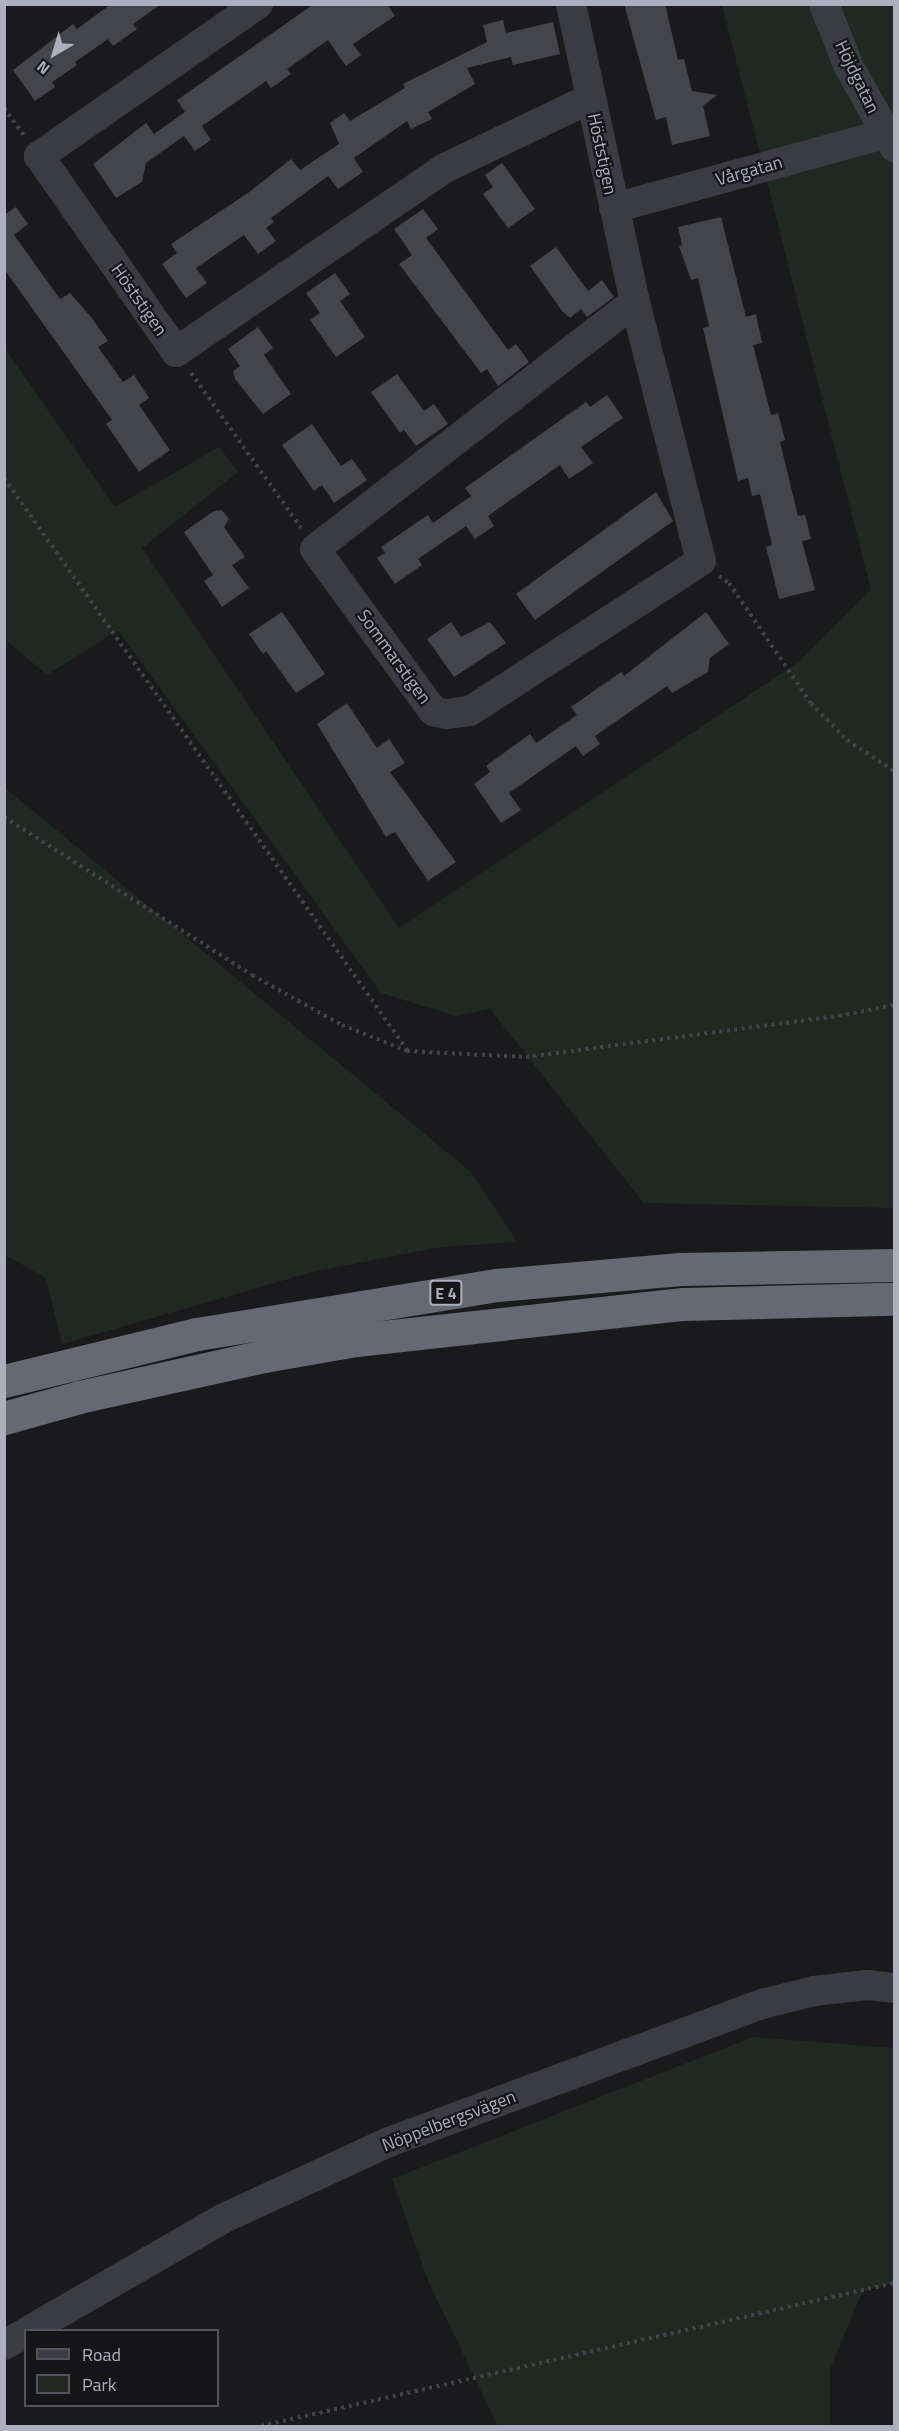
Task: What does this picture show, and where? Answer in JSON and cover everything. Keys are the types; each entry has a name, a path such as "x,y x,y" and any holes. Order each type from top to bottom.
{"highway":[{"name":"E 4","path":"4,1381 197,1334 497,1285 680,1269 894,1265"},
{"name":"E 4","path":"4,1418 79,1397 264,1356 495,1322 683,1304 894,1299"},
{"path":"4,1428 79,1397"}],"street":[{"path":"39,156 258,4"},
{"name":"Höststigen","path":"572,4 614,208"},
{"name":"Höjdgatan","path":"824,4 849,67 890,141"},
{"name":"Höststigen","path":"39,156 176,352 445,168 590,99"},
{"name":"Vårgatan","path":"614,208 890,141"},
{"path":"614,208 635,302 701,561"},
{"path":"315,549 635,302"},
{"name":"Sommarstigen","path":"315,549 434,711 445,714 470,711 701,561"},
{"name":"Nöppelbergsvägen","path":"33,2329 222,2219 389,2142 762,2004 814,1991 867,1985 894,1988"},
{"path":"4,2345 24,2334"}],"path":[{"path":"4,108 39,156"},
{"path":"176,352 315,549"},
{"path":"4,478 407,1051"},
{"path":"701,561 729,583 811,703 847,740 894,771"},
{"path":"4,817 252,975 342,1025 407,1051 526,1057 839,1016 894,1005"},
{"path":"261,2427 894,2283"}],"green space":[{"path":"722,5 894,5 894,1208 644,1203 490,1009 456,1016 381,993 118,630 47,675 5,639 4,347 115,507 219,447 238,472 142,548 399,928 800,661 871,590"},
{"path":"4,787 471,1172 517,1242 441,1247 312,1272 62,1344 46,1278 5,1255"},
{"path":"753,2037 894,2048 894,2282 862,2292 830,2369 830,2426 498,2426 429,2283 392,2179"}],"building":[{"path":"111,4 161,4 133,24 137,29 113,46 108,39 75,62 77,65 52,82 55,87 35,101 13,70 73,24 77,29"},
{"path":"314,4 387,4 395,16 353,44 361,55 346,66 328,40 287,69 291,74 271,88 266,81 202,126 211,140 195,151 184,136 146,163 142,182 116,198 93,164 146,123 154,134 185,112 177,100"},
{"path":"624,4 665,4 678,60 684,59 692,91 717,95 703,106 710,136 672,145 666,117 656,120"},
{"path":"503,20 506,33 553,22 560,54 513,65 511,57 467,68 475,84 428,112 432,119 411,129 407,121 354,158 363,172 338,189 328,176 271,218 274,222 266,228 276,241 258,254 244,235 196,268 207,283 186,298 162,264 177,253 171,244 248,193 291,159 300,170 339,144 330,123 344,113 350,121 405,88 403,84 487,42 483,25"},
{"path":"502,163 535,209 508,228 483,194 493,187 485,175"},
{"path":"16,207 28,224 14,235 60,299 70,293 91,317 108,341 98,347 123,382 134,375 149,398 139,405 170,450 139,472 106,424 112,420 4,269 4,215"},
{"path":"423,209 438,229 426,238 508,350 516,344 529,362 498,386 487,369 481,373 399,264 412,255 394,229"},
{"path":"721,217 746,317 756,314 762,343 753,345 771,415 778,413 785,440 780,442 798,516 805,515 811,539 802,541 815,590 779,599 766,547 772,545 760,494 752,496 748,478 738,481 703,328 709,326 698,278 691,280 679,246 682,245 678,227"},
{"path":"556,247 588,291 602,280 614,297 587,317 581,309 570,318 562,311 530,266"},
{"path":"335,273 350,294 340,301 365,337 336,357 310,320 320,313 306,293"},
{"path":"258,327 273,348 264,355 291,394 263,414 235,379 233,371 240,366 228,349"},
{"path":"397,374 424,411 434,404 448,424 416,446 404,430 400,433 371,392"},
{"path":"607,395 623,418 581,447 593,463 569,479 560,465 488,516 494,526 475,539 466,526 418,559 422,565 395,584 377,558 385,553 381,547 428,515 433,523 471,496 465,488 586,402 590,407"},
{"path":"312,424 341,466 352,459 367,480 334,503 322,485 314,491 282,445"},
{"path":"656,492 673,521 535,620 516,594"},
{"path":"222,510 229,519 224,527 245,557 232,565 249,588 222,607 204,581 213,575 184,532 214,511"},
{"path":"282,612 325,674 296,693 266,651 263,654 249,634"},
{"path":"706,612 729,644 710,658 708,672 672,693 667,686 595,736 600,744 583,756 576,746 509,793 521,810 501,823 474,784 490,772 486,766 530,734 536,743 577,715 571,707 621,672 624,676"},
{"path":"451,622 461,637 490,622 506,643 454,677 427,639"},
{"path":"347,703 377,748 389,739 405,763 390,772 456,862 428,881 395,832 386,837 317,724"}]}
